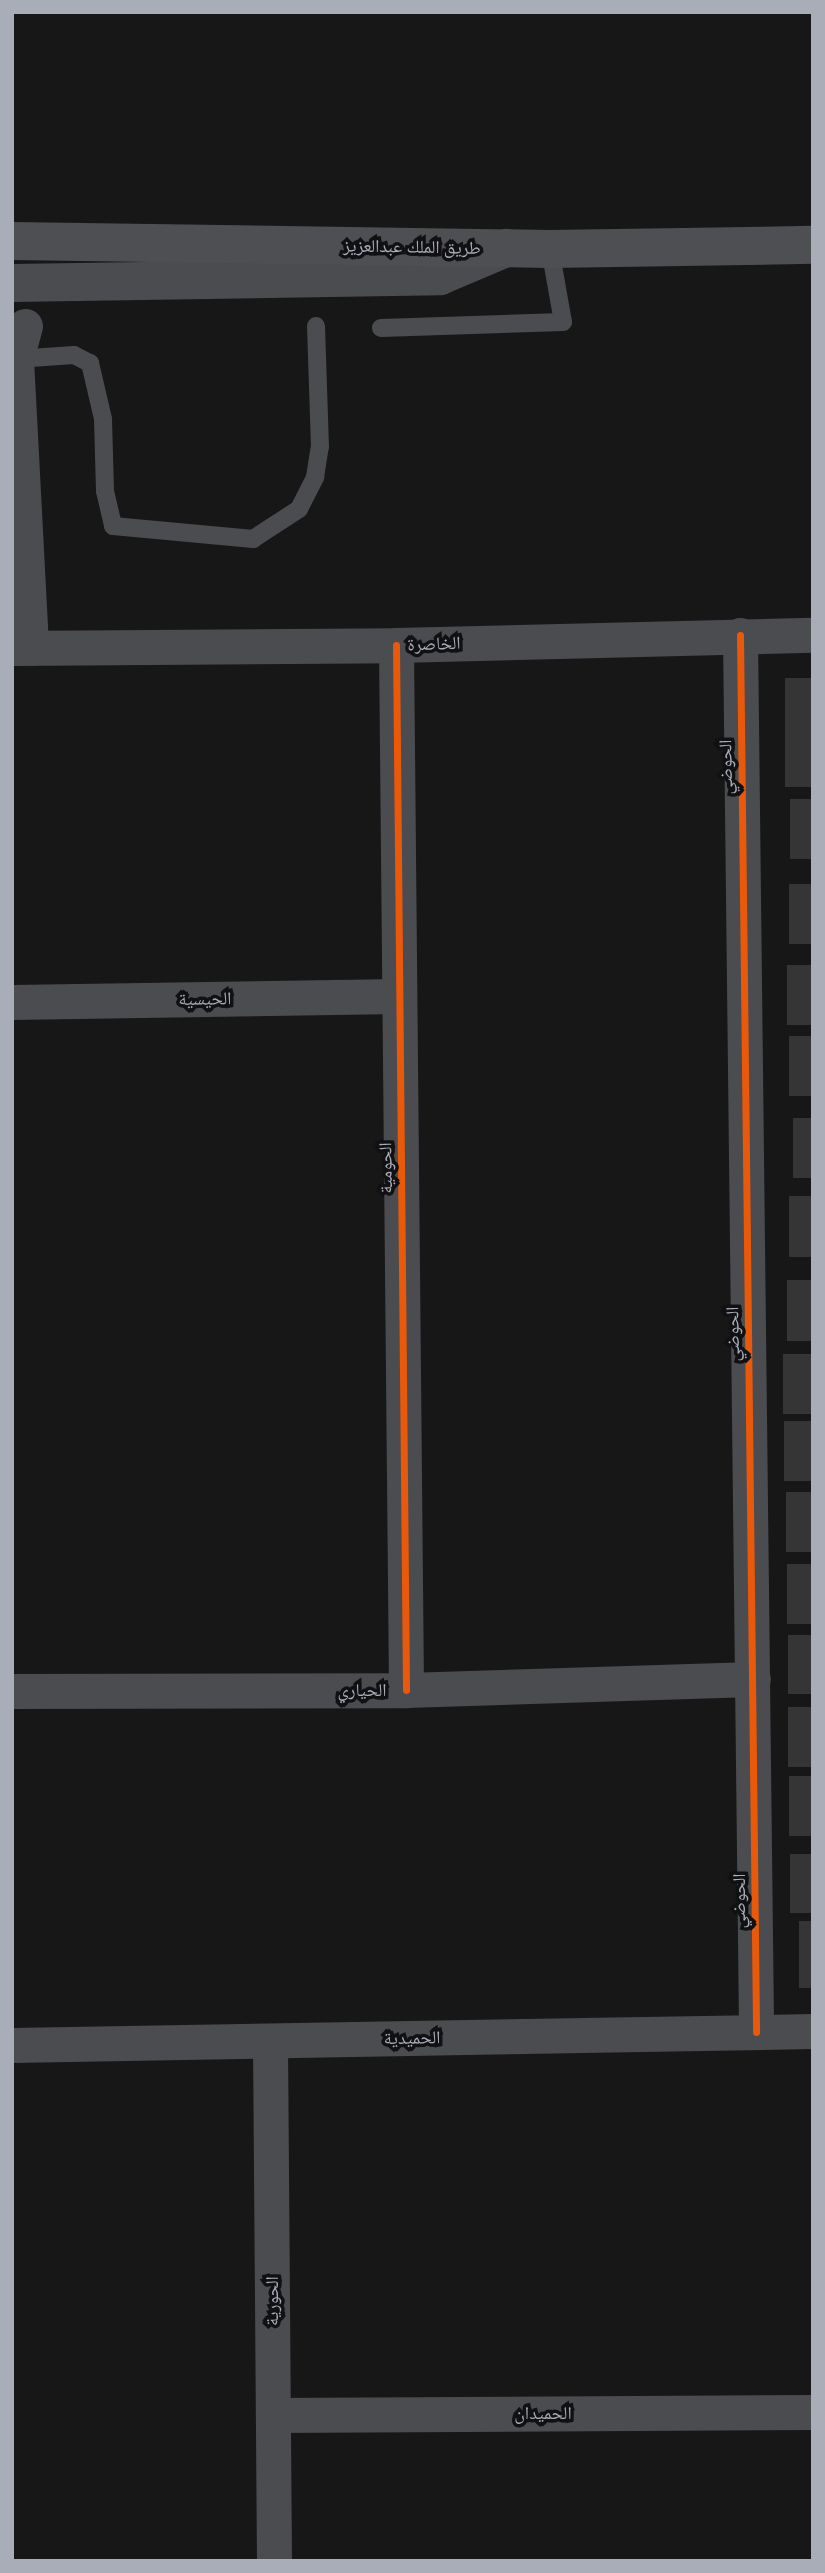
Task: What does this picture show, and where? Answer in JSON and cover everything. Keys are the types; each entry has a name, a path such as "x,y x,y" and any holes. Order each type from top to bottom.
{"main road":[{"name":"طريق الملك عبدالعزيز","path":"12,241 550,249 813,245"}],"street":[{"path":"12,283 440,276 506,248"},
{"path":"20,342 22,648"},
{"name":"الحوضي","path":"740,635 756,2032"},
{"name":"الخاصرة","path":"22,648 396,646 813,635"},
{"name":"الحومية","path":"396,646 406,1690"},
{"name":"الحيسية","path":"12,1002 398,996"},
{"name":"الحياري","path":"12,1691 406,1690 753,1679"},
{"name":"الحميدية","path":"12,2045 813,2031"},
{"name":"الحورية","path":"270,2040 274,2561"},
{"name":"الحميدان","path":"272,2415 813,2412"}],"lane":[{"path":"381,328 563,322 550,249"},
{"path":"20,342 74,355 90,363 103,419 105,491 113,526 253,540 299,509 315,477 320,447 316,326"}],"building":[{"path":"785,678 813,678 813,787 785,787"},
{"path":"790,799 813,799 813,859 790,859"},
{"path":"789,884 813,884 813,944 789,944"},
{"path":"787,965 813,965 813,1025 787,1025"},
{"path":"789,1036 813,1036 813,1096 789,1096"},
{"path":"793,1118 813,1118 813,1178 793,1178"},
{"path":"789,1196 813,1196 813,1257 789,1257"},
{"path":"787,1280 813,1280 813,1341 787,1341"},
{"path":"783,1354 813,1354 813,1414 783,1414"},
{"path":"784,1421 813,1421 813,1481 784,1481"},
{"path":"786,1492 813,1492 813,1552 786,1552"},
{"path":"787,1564 813,1564 813,1624 787,1624"},
{"path":"788,1635 813,1635 813,1694 788,1694"},
{"path":"788,1707 813,1707 813,1767 788,1767"},
{"path":"789,1776 813,1776 813,1836 789,1836"},
{"path":"790,1854 813,1854 813,1913 790,1913"},
{"path":"799,1921 813,1921 813,1988 799,1988"}],"cycle path":[{"path":"740,635 756,2032"},
{"path":"396,645 406,1690"}]}
